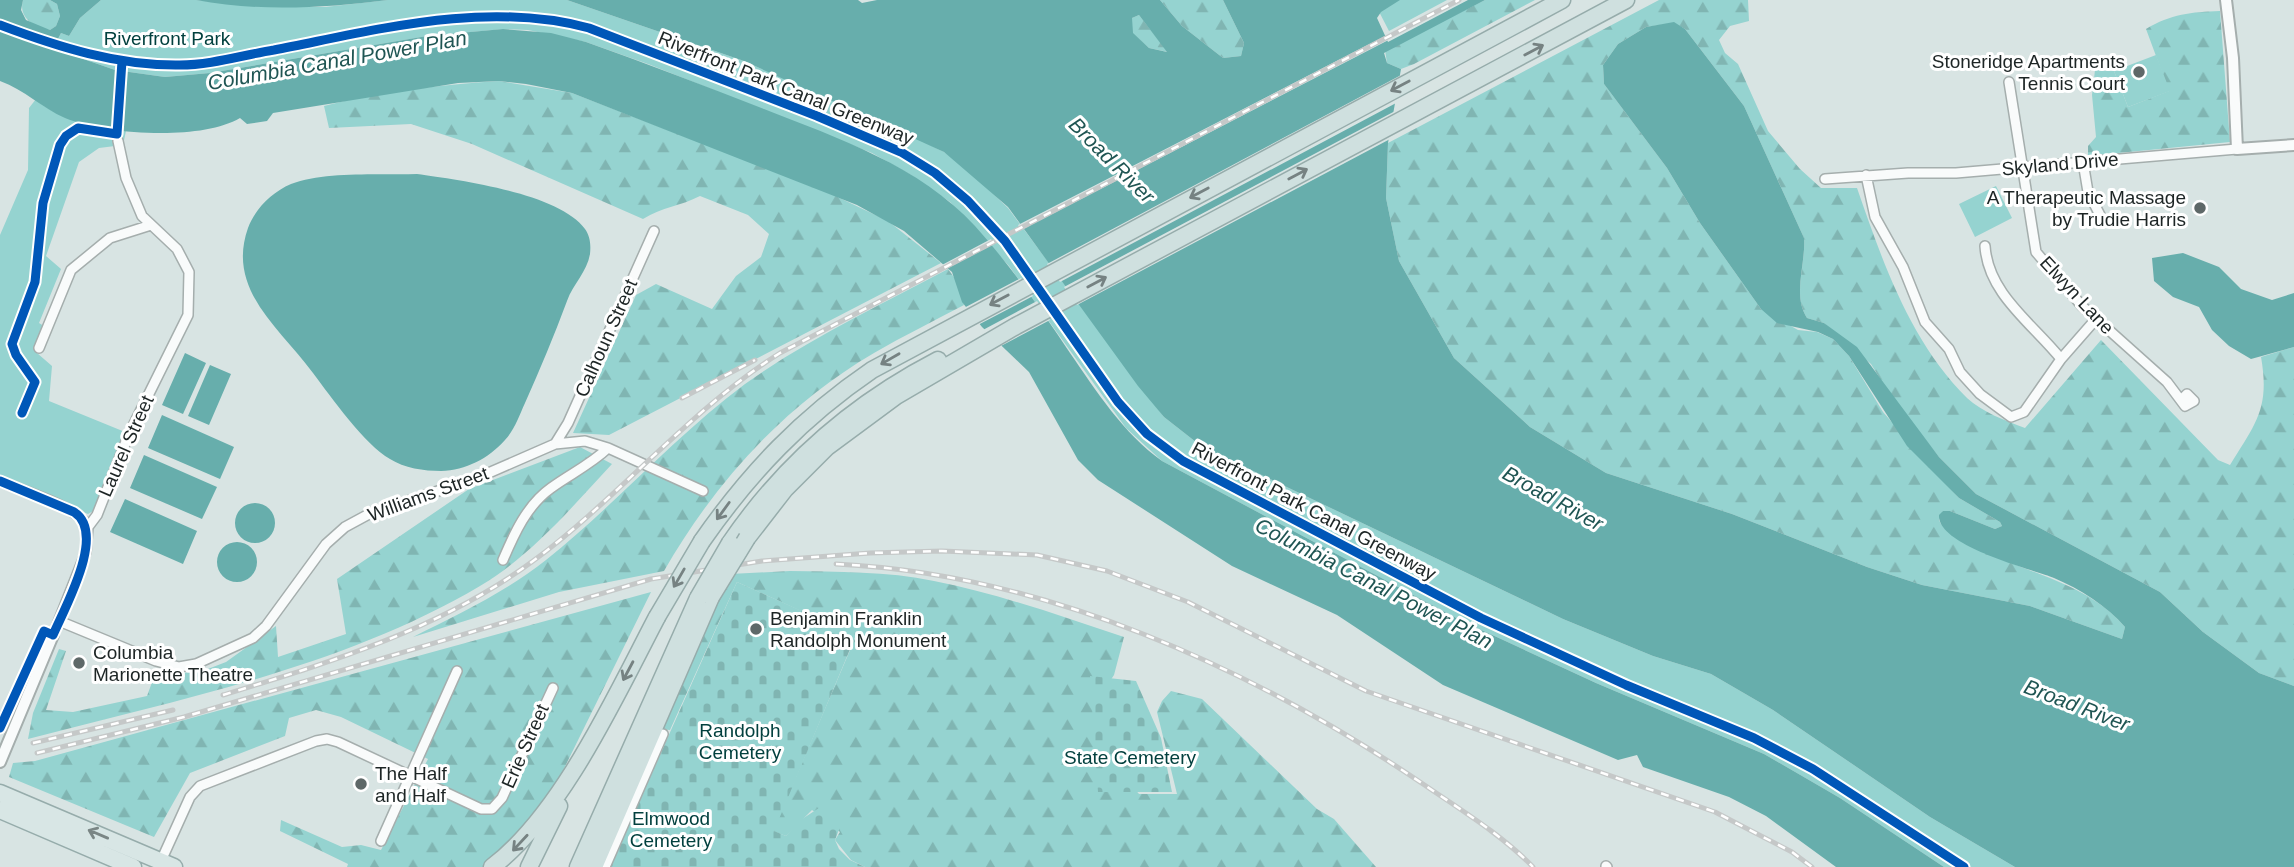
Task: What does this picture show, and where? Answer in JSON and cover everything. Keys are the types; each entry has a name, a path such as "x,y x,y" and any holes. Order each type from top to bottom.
{"highway":[{"path":"529,867 598,726 702,541 750,476 802,423 872,370 949,326 1562,0"},
{"path":"578,867 730,543 776,484 830,430 887,388 1016,326 1626,0"},
{"path":"594,867 705,598 747,538 796,478 842,434 973,347"},
{"path":"492,867 511,852 538,822 598,726"},
{"path":"0,793 164,865"},
{"path":"0,810 133,867"}],"street":[{"path":"2226,0 2233,58 2237,149"},
{"name":"Elwyn Lane","path":"2009,82 2015,100 2021,166 2036,252 2096,319 2168,382 2182,399"},
{"name":"Laurel Street","path":"0,762 86,552 88,527 97,515 130,433 188,316 188,272 177,249 151,225 136,206 126,178 118,141"},
{"name":"Skyland Drive","path":"1825,179 1866,175 1956,173 2294,145"},
{"path":"2083,163 2088,191 2101,215"},
{"path":"1866,175 1875,217 1903,267 1925,322 1949,349 1959,372 1980,394 2011,417 2024,412 2061,359 2096,319"},
{"path":"39,348 71,270 110,238 151,225"},
{"name":"Calhoun Street","path":"555,444 568,423 654,231"},
{"path":"1985,246 1986,261 1997,288 2061,359"},
{"name":"Williams Street","path":"59,621 156,661 179,667 196,664 253,638 266,626 326,544 345,527 369,513 477,478 555,444 585,441 608,448 703,491"},
{"path":"503,560 514,533 535,503 608,448"},
{"path":"0,481 73,512 84,520 88,527"},
{"path":"381,841 457,671"},
{"name":"Erie Street","path":"411,776 481,809 492,809 498,804 553,688"},
{"path":"605,867 663,734"},
{"path":"164,865 190,797 200,786 327,739 411,776"}],"green space":[{"path":"23,0 50,0 57,4 60,16 56,26 50,30 29,21 23,12"},
{"name":"Riverfront Park","path":"101,0 196,0 263,7 325,7 388,0 567,0 744,61 887,123 944,152 965,167 1008,208 1164,417 1201,446 1563,619 1653,656 1711,674 1773,710 1930,817 2015,867 1944,867 1840,798 1764,754 1596,683 1462,621 1162,461 1126,428 1009,266 950,202 911,175 872,153 648,64 586,42 528,30 504,29 427,36 210,73 165,77 115,70 0,30 0,20 57,41 61,33 69,36 80,18"},
{"path":"1160,0 1223,0 1244,43 1241,56 1223,58 1182,26"},
{"path":"1373,0 1447,0 1389,31"},
{"path":"1485,0 1535,0 1414,64 1401,69 1387,63 1385,50"},
{"path":"1659,0 1748,0 1749,21 1730,26 1719,40 1725,53 1738,64 1768,131 1800,169 1821,188 1857,188 1900,300 1929,352 1967,398 1987,412 2025,428 2101,340 2218,460 2230,465 2259,414 2264,389 2261,357 2294,347 2294,686 2259,673 2203,632 2160,592 1976,494 1939,457 1892,398 1871,364 1824,323 1807,318 1800,300 1804,238 1744,106 1685,29 1674,23 1646,27 1618,44 1603,65 1604,84 1667,168 1700,223 1761,309 1798,330 1817,332 1833,339 1849,356 1883,412 1943,481 1959,498 2000,522 2002,526 1995,529 1950,511 1943,511 1939,520 1941,524 1986,552 2084,594 2106,608 2125,627 2122,639 2030,606 1922,585 1867,567 1732,514 1606,473 1530,427 1454,358 1399,261 1386,198 1388,143"},
{"path":"2220,11 2230,142 2088,156 2088,146 2096,137 2092,95 2095,70 2114,71 2128,107 2169,91 2146,29 2182,15"},
{"path":"1139,15 1168,52 1149,48 1132,33 1132,18"},
{"path":"2156,55 2170,91 2128,107 2114,71"},
{"path":"499,81 572,93 825,191 888,221 941,263 609,435 573,433 636,295 656,284 712,309 736,276 761,257 769,234 748,215 700,196 643,219 472,144 411,124 329,128 324,106 411,89"},
{"path":"36,99 66,117 126,131 123,145 99,148 79,162 46,256 61,269 39,323 44,326 37,353 52,366 49,401 125,432 95,510 88,514 0,477 0,235 28,170 29,108"},
{"path":"1996,186 2012,218 1975,237 1959,204"},
{"path":"948,269 956,280 964,305 885,347 842,374 782,421 729,477 684,538 664,571 559,592 413,637 465,611 531,572 596,517 694,426 745,384 819,337"},
{"path":"580,447 612,464 550,530 517,560 480,586 428,614 373,638 260,678 28,739 33,713 59,649 66,651 46,710 73,712 147,696 155,674 200,672 226,662 276,626 278,657 346,634 337,579 469,489"},
{"path":"790,571 880,574 934,581 1006,599 1124,637 1114,675 1108,684 1128,781 1139,794 1177,794 1157,712 1162,701 1171,691 1202,699 1317,809 1334,819 1376,867 865,867 851,860 835,840 840,832 812,810 786,836 773,831 856,636 737,582 670,730 659,729 703,621 730,574"},
{"name":"Randolph Cemetery","path":"737,582 856,635 774,831 786,836 799,821 822,806 842,822 835,840 839,849 850,860 865,867 610,867"},
{"path":"651,592 551,795 534,819 483,867 347,867 348,864 280,831 281,820 342,847 361,845 381,850 428,759 341,717 316,710 289,718 285,736 190,773 154,837 9,777 13,763 35,761"},
{"name":"State Cemetery","path":"1090,676 1136,681 1161,738 1172,792 1098,792"}],"water":[{"path":"0,0 23,0 21,10 26,20 50,30 56,26 60,16 57,4 50,0 101,0 80,18 69,36 61,33 57,41 0,20"},
{"path":"196,0 388,0 292,8"},
{"name":"Broad River","path":"567,0 858,0 862,3 877,0 1160,0 1182,26 1223,58 1241,56 1244,43 1223,0 1400,0 1381,12 1377,18 1388,42 1468,0 1485,0 1384,53 1387,63 1401,69 1388,143 1386,198 1399,261 1454,358 1530,427 1606,473 1732,514 1867,567 1922,585 2030,606 2122,639 2125,627 2110,612 2083,593 2054,578 1988,555 1953,537 1942,526 1939,515 1943,511 1950,511 1995,529 2002,526 2000,522 1959,498 1907,446 1849,356 1833,339 1818,332 1777,323 1761,309 1700,223 1667,168 1604,84 1603,65 1618,44 1646,27 1674,22 1685,29 1744,106 1804,238 1800,299 1807,318 1824,323 1857,347 1939,457 1976,494 2160,592 2203,632 2259,673 2294,686 2294,867 2015,867 1930,817 1773,710 1711,674 1653,656 1563,619 1201,446 1164,417 1138,386 1008,207 944,152 744,61","holes":["1139,15 1167,52 1149,48 1133,33 1132,18"]},
{"name":"Columbia Canal Power Plan","path":"503,29 551,33 586,42 820,131 904,170 929,186 975,226 1025,288 1112,411 1135,438 1162,461 1462,621 1596,683 1764,754 1840,798 1944,867 1836,867 1766,816 1729,797 1643,767 1637,755 1618,760 1443,685 1337,615 1232,566 1098,480 1078,460 1029,372 982,327 962,302 952,272 904,231 857,205 572,93 526,84 499,81 458,83 273,113 267,121 247,124 240,118 202,130 154,133 105,128 65,118 0,81 0,30 115,70 165,77 210,73 427,36"},
{"path":"417,174 507,190 554,206 585,229 590,244 586,267 570,295 519,418 511,431 498,447 484,458 468,466 441,471 401,465 370,443 272,324 250,289 244,270 243,250 251,221 265,202 284,187 336,175"},
{"path":"2183,253 2219,267 2241,289 2272,300 2294,293 2294,347 2251,359 2229,346 2212,330 2199,307 2173,297 2154,281 2152,258"},
{"path":"185,353 206,363 183,414 162,405"},
{"path":"210,365 231,374 209,425 188,416"},
{"path":"162,415 234,447 220,479 148,448"},
{"path":"144,455 217,487 202,519 130,488"},
{"path":"125,499 197,531 183,564 110,532"},
{"path":"255,503 269,509 275,523 269,537 255,543 241,537 235,523 241,509"},
{"path":"237,542 251,548 257,562 251,576 237,582 223,576 217,562 223,548"}],"pier":[{"path":"1461,0 1466,0 1021,230 1018,225 1389,34 1390,37"},
{"path":"1403,74 1398,102 1060,282 1047,264"},
{"path":"1397,110 1392,138 1077,305 1064,287"},
{"path":"991,239 994,244 944,270 940,266"},
{"path":"1021,278 1033,296 976,326 962,309"},
{"path":"1037,301 1050,320 999,347 981,331"}],"railway":[{"path":"223,695 344,656 423,625 461,606 498,585 565,536 684,427 780,353 1459,0"},
{"path":"682,398 755,360"},
{"path":"37,753 184,717 651,579 762,561 870,553 942,551 1037,555 1107,571 1188,602 1366,691 1715,812 1792,852 1812,867"},
{"path":"836,564 914,572 992,586 1068,607 1144,634 1289,702 1357,742 1481,823 1533,867"},
{"path":"33,743 173,710"}],"cycle path":[{"name":"Riverfront Park Canal Greenway","path":"0,25 44,41 111,59 192,65 431,21 471,17 550,20 589,28 817,116 901,152 935,173 968,201 1005,241 1118,402 1147,434 1183,461 1481,618 1626,685 1754,738 1813,769 1964,867"},
{"path":"22,413 35,382 16,355 12,344 35,282 43,203 60,145 66,136 78,128 117,134 122,61"},
{"path":"0,481 74,512 83,522 86,536 80,571 66,607 53,635 44,631 0,728"}],"place":[{"name":"Stoneridge Apartments Tennis Court","path":"2139,72"},
{"name":"A Therapeutic Massage by Trudie Harris","path":"2200,208"},
{"name":"Benjamin Franklin Randolph Monument","path":"756,629"},
{"name":"Columbia Marionette Theatre","path":"79,663"},
{"name":"The Half and Half","path":"361,784"}],"park label":[{"name":"Elmwood Cemetery","path":"671,829"}]}
